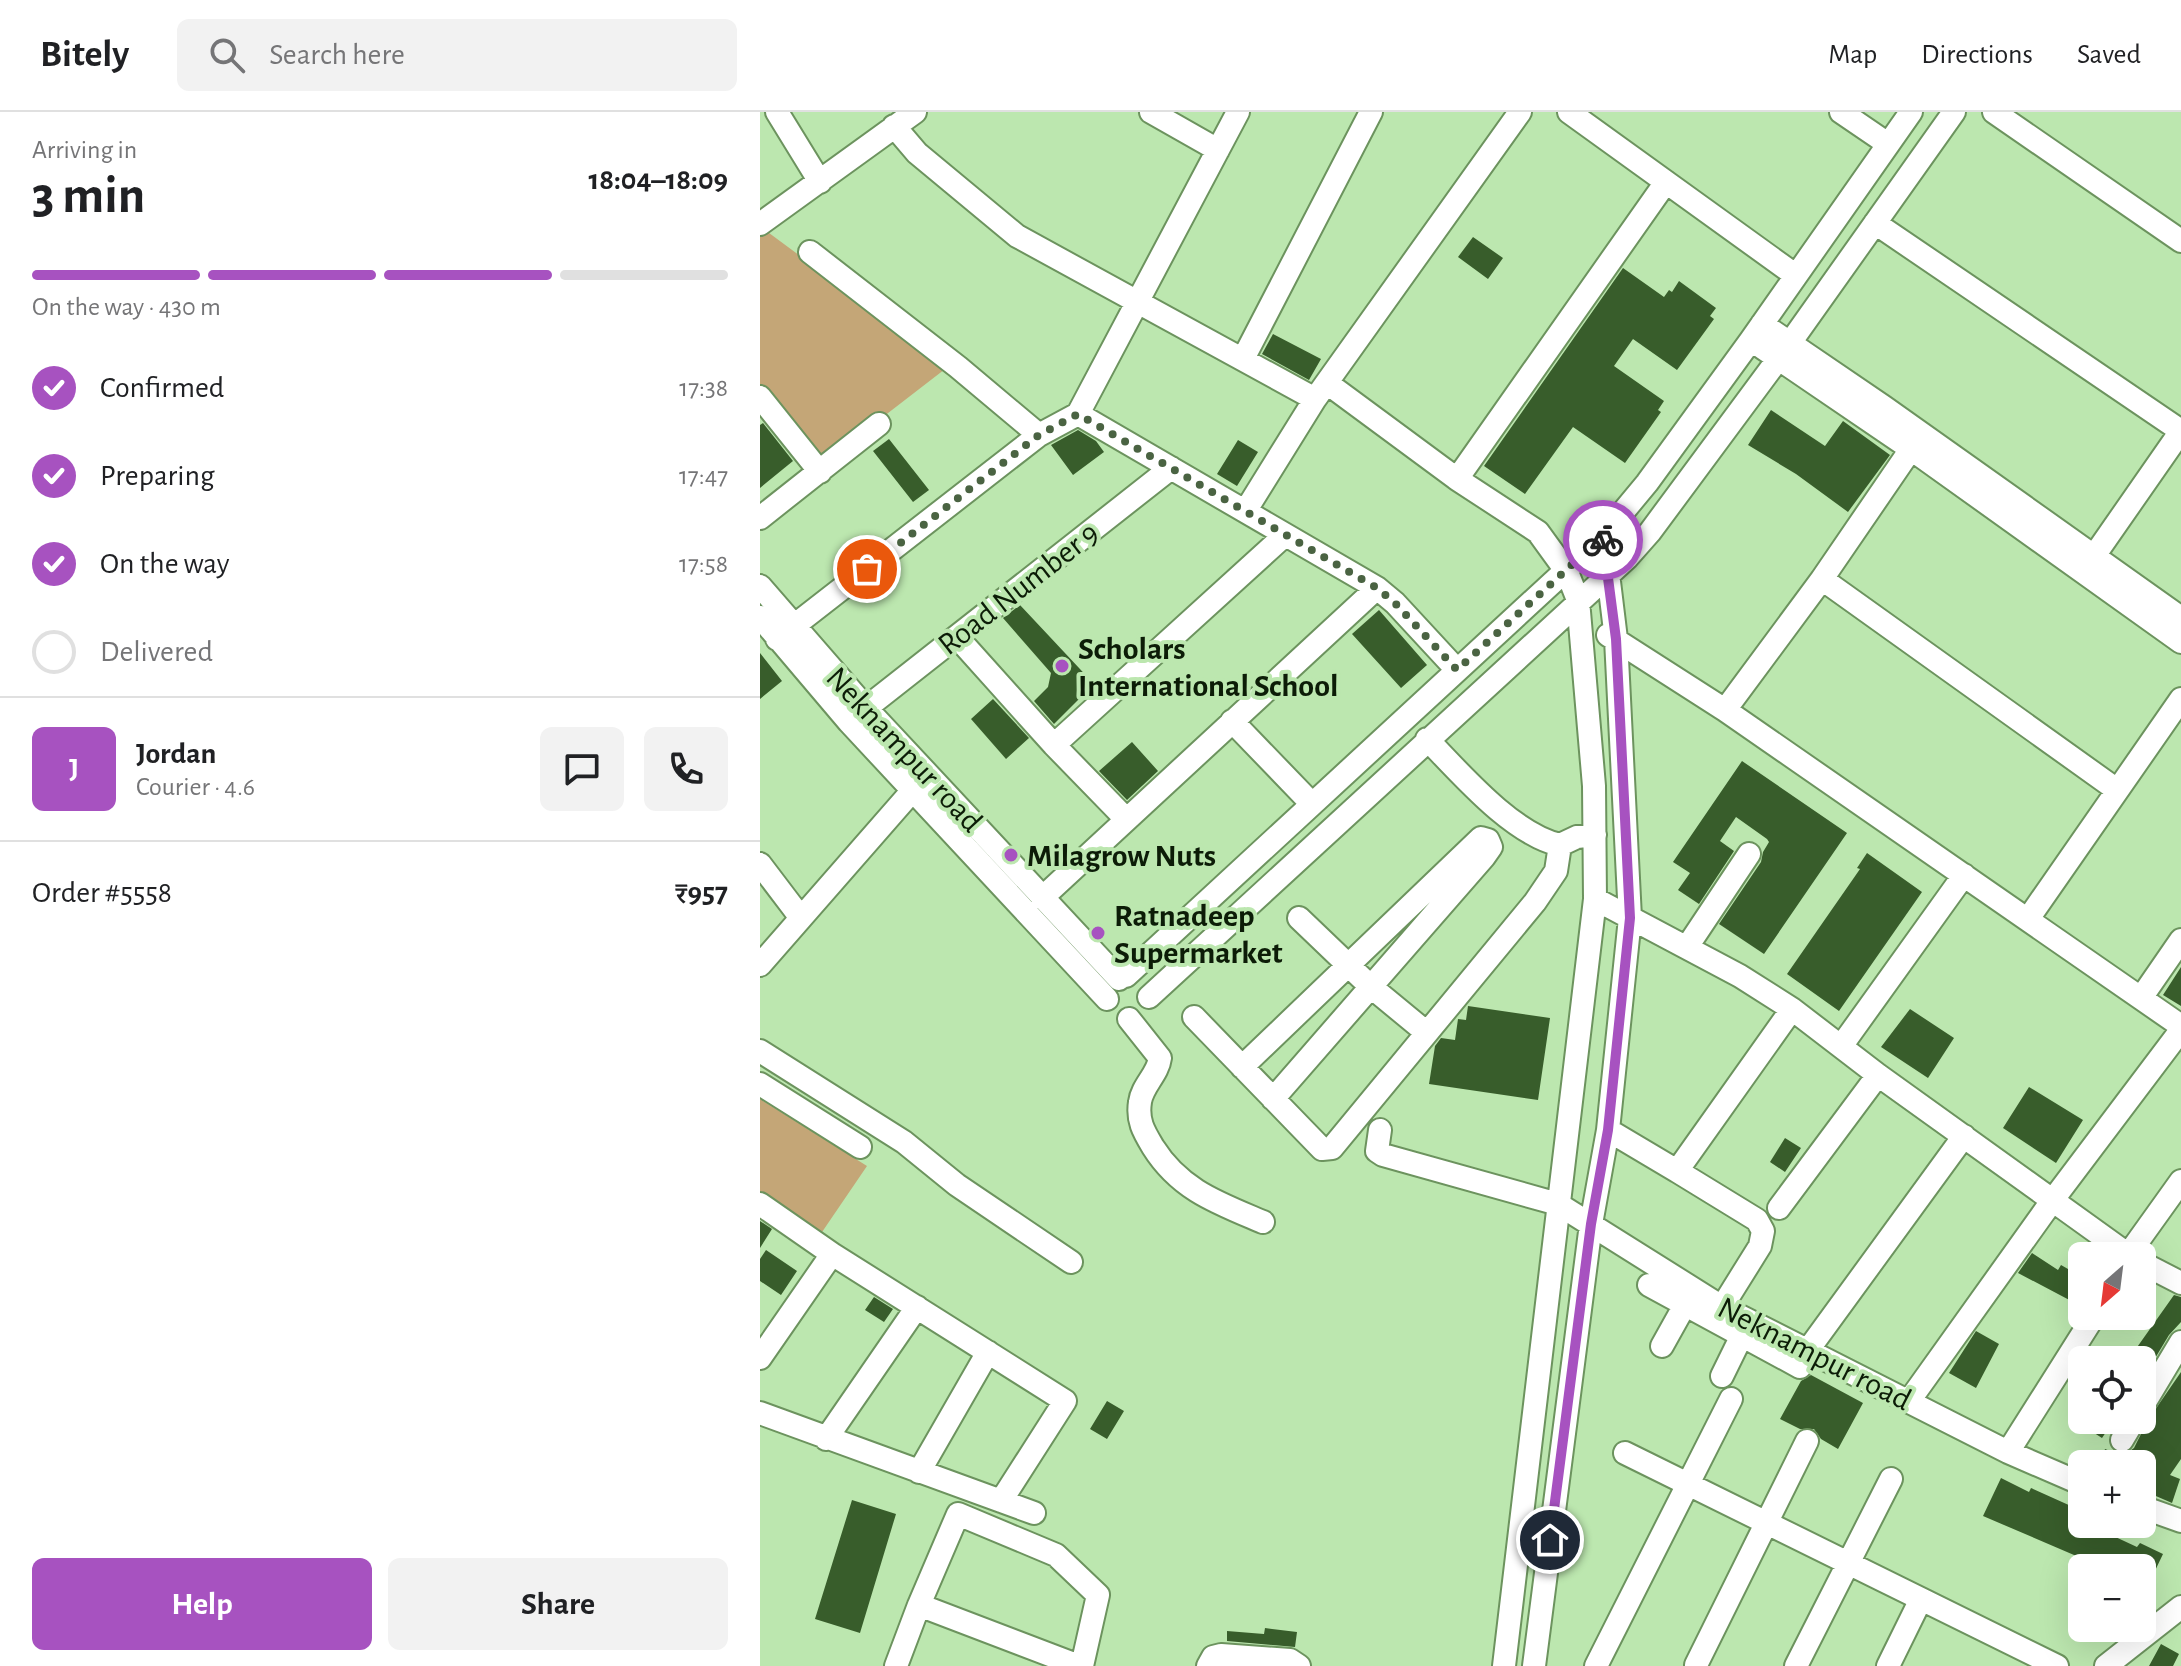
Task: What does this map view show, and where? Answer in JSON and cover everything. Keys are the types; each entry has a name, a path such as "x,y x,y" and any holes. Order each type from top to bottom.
{"street":[{"path":"777,112 820,182"},
{"path":"760,224 915,112"},
{"path":"1151,112 1218,150"},
{"path":"786,633 1039,435 1078,414 1238,112"},
{"path":"1243,359 1371,112"},
{"path":"1246,510 1321,391 1520,112"},
{"path":"1569,112 1795,275"},
{"path":"1841,112 1888,144"},
{"path":"1263,1222 1209,1198 1179,1180 1158,1155 1140,1127 1140,1099 1160,1058 1129,1019 1114,1014 1107,999 1108,991 1603,536 1647,483 1911,112"},
{"path":"1129,1019 1144,1012 1149,997 1627,558 1673,504 1954,112"},
{"path":"1994,112 2181,241"},
{"path":"894,126 917,153 1017,236 1243,359 1321,391 1538,532 1567,572 1578,600 1581,623 1594,786 1595,899 1504,1666"},
{"path":"1457,479 1666,182"},
{"path":"1875,223 2181,431 2094,556"},
{"path":"810,252 958,367 1039,435"},
{"path":"1756,332 2094,556 2181,618"},
{"path":"1784,351 1911,449 2181,642"},
{"path":"760,397 820,472"},
{"path":"1078,414 1377,588 1395,603 1457,670"},
{"path":"760,518 879,424"},
{"path":"1725,710 1822,579 1911,449"},
{"name":"Road Number 9","path":"866,708 1171,468"},
{"path":"1054,745 1285,535"},
{"path":"1534,1666 1591,1224 1608,1130 1630,918 1616,639 1603,536"},
{"path":"1822,579 2117,790"},
{"name":"Neknampur road","path":"760,586 786,633 912,791 1107,999"},
{"path":"1042,898 1377,588"},
{"name":"Neknampur road","path":"760,617 786,633 866,708 1042,898 1122,978"},
{"path":"1581,623 1616,639 1725,710 2181,1028 1909,1401"},
{"path":"957,637 1054,745 1126,819"},
{"path":"2028,919 2181,699"},
{"path":"1232,721 1312,804"},
{"path":"1427,739 1530,834 1560,845 1577,837 1595,835"},
{"path":"760,965 927,773"},
{"path":"1242,1067 1481,838 1488,840 1491,847 1484,857 1273,1099"},
{"path":"1194,1017 1322,1149 1332,1148 1535,902 1556,871 1560,845"},
{"path":"1687,947 1749,854"},
{"path":"760,864 801,918"},
{"path":"1842,1045 1964,875"},
{"path":"1595,899 1740,976 1792,1009 1878,1075 2110,1242"},
{"path":"1299,918 1370,986 1427,1033"},
{"path":"2141,998 2181,940"},
{"path":"1122,978 1142,982 1149,997"},
{"path":"1677,1171 1792,1009"},
{"path":"760,1051 904,1142 957,1185 1071,1262"},
{"path":"1779,1208 1878,1075"},
{"path":"760,1084 860,1147"},
{"name":"Neknampur road","path":"1380,1130 1377,1151 1383,1155 1558,1204 1591,1224 1689,1297 1722,1307 1746,1328 1804,1359 1909,1401 2008,1452 2068,1478"},
{"path":"1608,1130 1757,1220 1763,1231 1760,1246 1722,1307"},
{"path":"1804,1359 1964,1136"},
{"path":"2143,1242 2181,1181"},
{"path":"760,1204 832,1254 1065,1401 1001,1501"},
{"path":"760,1358 832,1254"},
{"path":"2156,1270 2181,1283"},
{"path":"1649,1285 1689,1297 1746,1328 1722,1376"},
{"path":"1662,1346 1689,1297"},
{"path":"826,1439 917,1307"},
{"path":"2008,1452 2085,1330"},
{"path":"2156,1384 2181,1342"},
{"path":"919,1472 988,1352"},
{"path":"1596,1666 1731,1399"},
{"path":"760,1413 1034,1513"},
{"path":"2122,1440 2126,1434"},
{"path":"1696,1665 1807,1441"},
{"path":"1625,1453 2057,1666"},
{"path":"1796,1666 1891,1479"},
{"path":"2156,1512 2181,1521"},
{"path":"896,1666 919,1605 958,1514 1056,1555 1098,1595 1080,1666 1023,1656 919,1605"},
{"path":"1888,1666 1921,1599"},
{"path":"2106,1666 2181,1607"},
{"path":"1208,1666 1213,1657 1221,1655 1290,1660 1306,1665"}],"shaded area":[{"path":"765,230 949,366 822,464 760,386 760,233"},
{"path":"760,1099 867,1166 820,1235 760,1197"}],"building":[{"path":"1473,237 1503,258 1488,279 1458,257"},
{"path":"1623,268 1664,297 1669,290 1672,292 1679,281 1716,308 1710,316 1714,319 1677,370 1633,339 1614,366 1664,401 1658,410 1661,412 1625,463 1573,427 1525,494 1484,466"},
{"path":"1273,334 1321,359 1309,380 1262,354"},
{"path":"1771,410 1825,446 1843,421 1890,455 1848,512 1796,474 1748,445"},
{"path":"763,423 793,461 760,488 760,425"},
{"path":"1078,430 1096,441 1104,452 1073,475 1051,445"},
{"path":"889,439 929,490 913,502 873,451"},
{"path":"1238,440 1258,452 1237,486 1217,474"},
{"name":"Scholars International School","path":"1020,605 1094,684 1054,724 1034,701 1048,687 1051,673 1003,618"},
{"path":"1379,610 1427,665 1401,688 1352,634"},
{"path":"760,653 782,681 760,699"},
{"path":"993,699 1029,738 1006,759 971,719"},
{"path":"1132,742 1158,771 1127,800 1099,771"},
{"path":"1742,761 1847,833 1764,954 1719,924 1761,862 1769,842 1767,839 1736,817 1720,841 1734,851 1699,904 1678,890 1690,873 1673,862"},
{"path":"1867,853 1922,892 1839,1011 1787,974 1860,869 1857,868"},
{"path":"2181,967 2181,1006 2163,995"},
{"path":"1468,1006 1550,1018 1538,1100 1429,1084 1435,1046 1441,1038 1455,1040 1458,1019 1466,1020"},
{"path":"1910,1009 1954,1038 1928,1078 1881,1047"},
{"path":"2029,1087 2083,1120 2056,1163 2003,1128"},
{"path":"1785,1138 1801,1148 1785,1172 1770,1162"},
{"path":"760,1221 772,1229 760,1248"},
{"path":"766,1250 797,1271 781,1295 760,1281 760,1259"},
{"path":"2032,1253 2058,1270 2061,1265 2068,1269 2068,1299 2018,1273"},
{"path":"2174,1295 2181,1297 2181,1322 2156,1357 2156,1346 2138,1346 2149,1330 2156,1330 2156,1320"},
{"path":"874,1297 893,1309 884,1322 865,1310"},
{"path":"1976,1331 1999,1344 1976,1388 1949,1373"},
{"path":"2181,1372 2181,1459 2170,1475 2180,1479 2172,1503 2156,1496 2156,1450 2131,1450 2141,1434 2156,1434 2156,1408"},
{"path":"1811,1375 1863,1403 1838,1449 1821,1439 1814,1429 1800,1429 1780,1419 1801,1381"},
{"path":"1107,1401 1124,1411 1107,1439 1090,1429"},
{"path":"2001,1478 2029,1492 2031,1488 2068,1505 2068,1538 2118,1538 2137,1547 2140,1543 2163,1554 2156,1569 2156,1554 2072,1554 1983,1516"},
{"path":"852,1500 896,1514 860,1633 815,1619"},
{"path":"1265,1628 1297,1632 1295,1647 1227,1641 1227,1631 1264,1634"},
{"path":"2161,1644 2179,1654 2173,1666 2149,1666"}],"way so far":[{"path":"867,569 1039,435 1078,414 1377,588 1395,603 1457,670 1603,536 1603,540"}],"place":[{"name":"Scholars International School","path":"1062,666"},
{"name":"Milagrow Nuts","path":"1011,855"},
{"name":"Ratnadeep Supermarket","path":"1098,933"}],"route":[{"path":"1550,1540 1591,1224 1608,1130 1630,918 1616,639 1603,540"}]}
